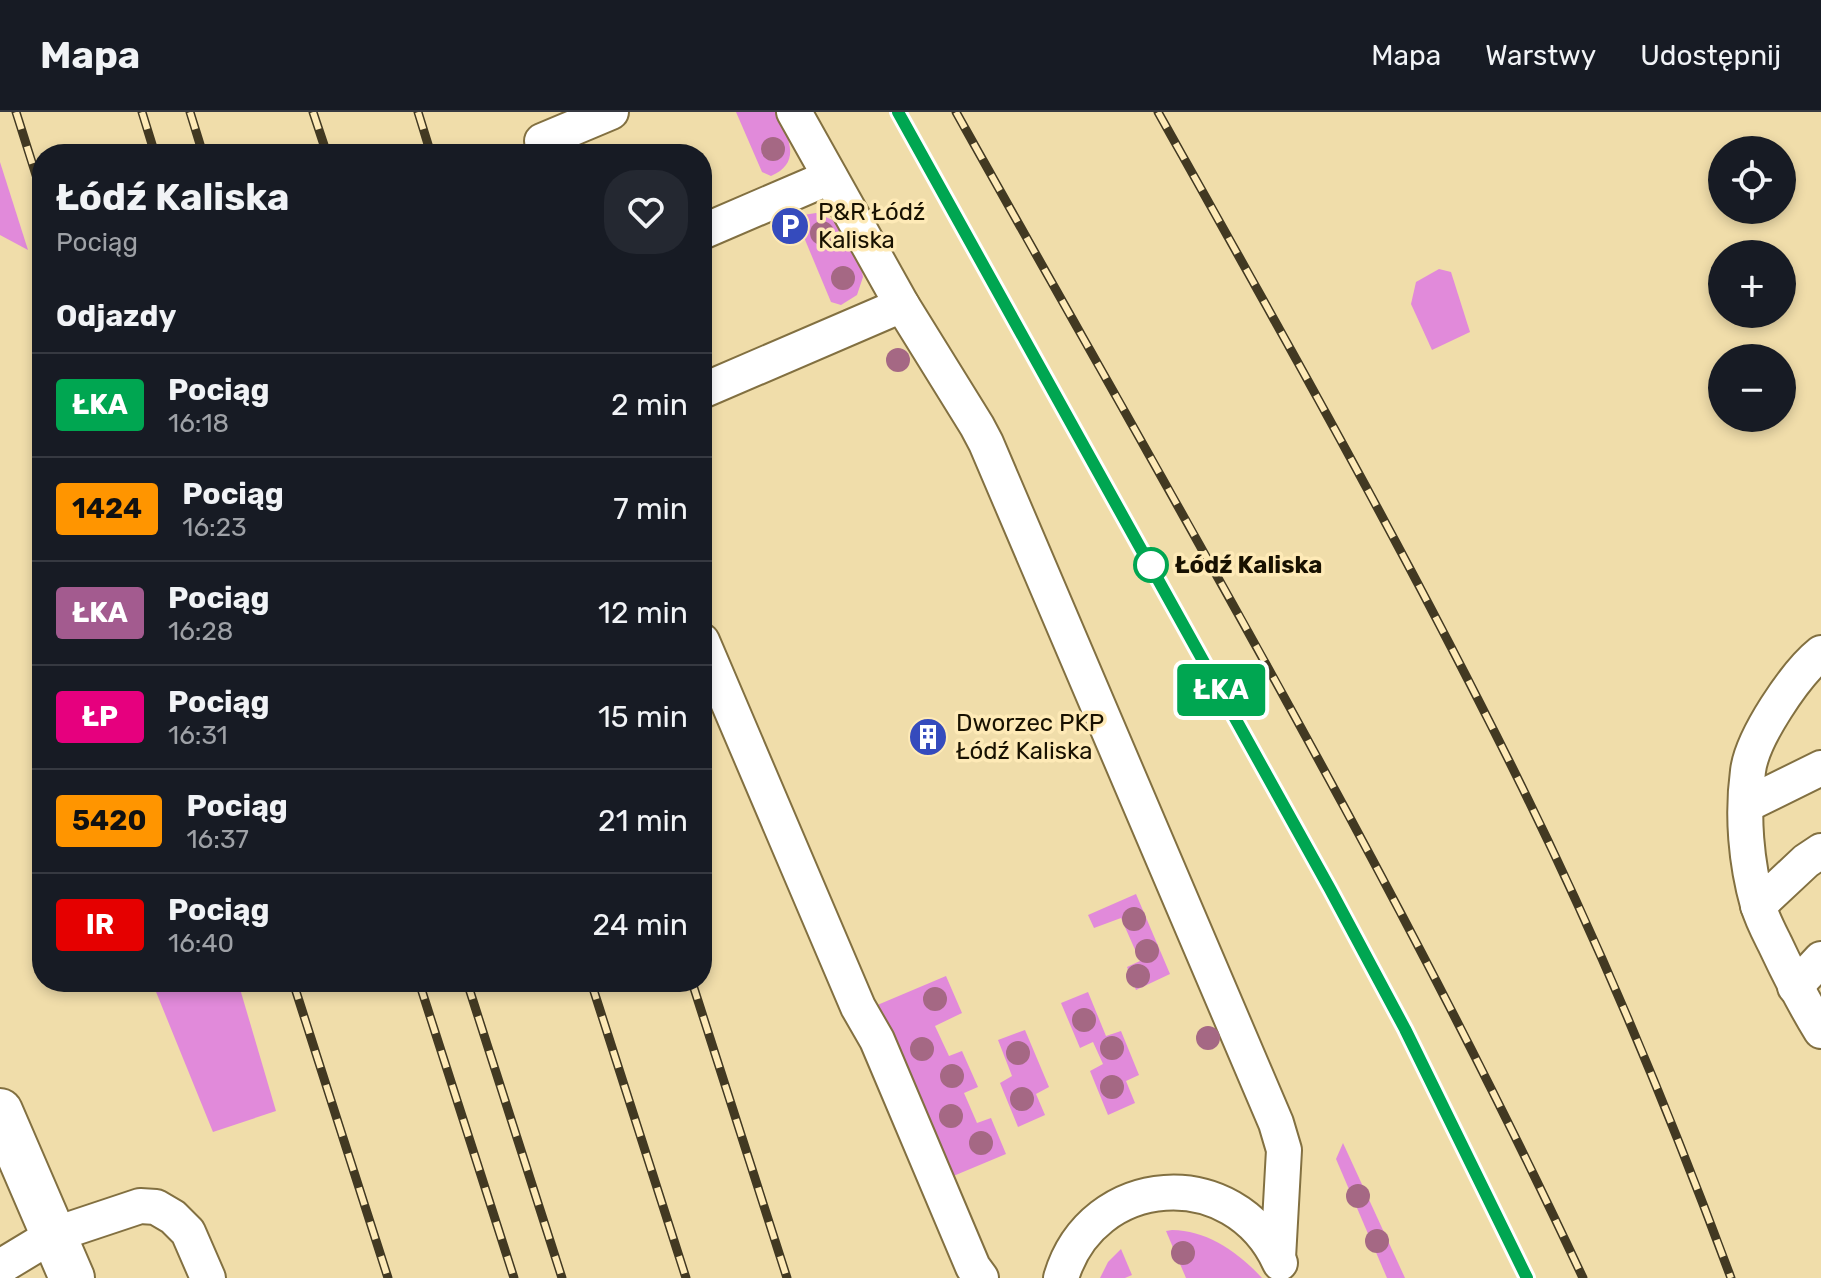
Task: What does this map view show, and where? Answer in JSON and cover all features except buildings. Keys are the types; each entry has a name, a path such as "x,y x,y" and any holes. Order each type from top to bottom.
{"street":[{"path":"0,1111 72,1278"}],"lane":[{"path":"541,136 611,112"},
{"path":"794,112 902,305 986,443 1280,1132 1284,1150 1282,1268"},
{"path":"712,228 830,177"},
{"path":"712,387 902,305"},
{"path":"1821,653 1809,663 1777,706 1760,736 1748,769 1746,805 1746,845 1758,906 1795,987 1821,1031"},
{"path":"712,664 858,1007 877,1040 973,1267 981,1278"},
{"path":"1746,805 1821,768"},
{"path":"1758,906 1821,851"},
{"path":"1795,987 1821,959"},
{"path":"1061,1278 1080,1237 1097,1221 1131,1200 1163,1192 1209,1197 1237,1210 1261,1232 1282,1268"},
{"path":"0,1241 53,1235 140,1206 156,1207 173,1217 188,1232 208,1278"},
{"path":"0,1267 53,1235"}],"shaded area":[{"path":"736,112 775,112 790,147 787,163 781,170 771,176 762,172"},
{"path":"0,162 28,250 0,235"},
{"path":"816,213 835,221 861,266 863,277 857,295 841,305 831,302 798,223 803,215"},
{"path":"1439,269 1451,272 1470,332 1432,350 1411,304 1416,282"},
{"path":"1136,894 1170,974 1136,990 1127,967 1140,961 1121,918 1094,928 1088,915"},
{"path":"946,976 962,1013 935,1026 949,1056 962,1051 978,1087 964,1093 977,1123 991,1118 1006,1154 951,1177 875,1006"},
{"path":"156,992 241,992 276,1111 213,1132"},
{"path":"1088,992 1106,1036 1121,1031 1139,1075 1126,1081 1135,1103 1108,1115 1090,1071 1103,1064 1093,1042 1080,1048 1061,1003"},
{"path":"1025,1030 1049,1087 1036,1094 1045,1115 1018,1127 1000,1083 1012,1076 998,1040"},
{"path":"1343,1143 1405,1278 1387,1278 1336,1159"},
{"path":"1166,1231 1198,1234 1222,1245 1262,1278 1186,1278"},
{"path":"1121,1249 1132,1275 1100,1278 1108,1262"}],"railway":[{"path":"16,112 32,162"},
{"path":"142,112 152,144"},
{"path":"190,112 200,144"},
{"path":"313,112 324,144"},
{"path":"418,112 428,144"},
{"path":"898,112 1342,911 1405,1029 1527,1278"},
{"path":"956,112 1359,835 1511,1129 1583,1278"},
{"path":"1158,112 1389,530 1521,785 1632,1029 1731,1278"},
{"path":"296,992 388,1278"},
{"path":"422,992 514,1278"},
{"path":"470,992 562,1278"},
{"path":"594,992 686,1278"},
{"path":"695,992 787,1278"}],"train":[{"name":"ŁKA","path":"898,112 1261,761 1405,1029 1527,1278"}],"place":[{"name":"P&R Łódź Kaliska","path":"790,226"},
{"name":"Łódź Kaliska","path":"1151,565"},
{"name":"Dworzec PKP Łódź Kaliska","path":"928,737"}]}
